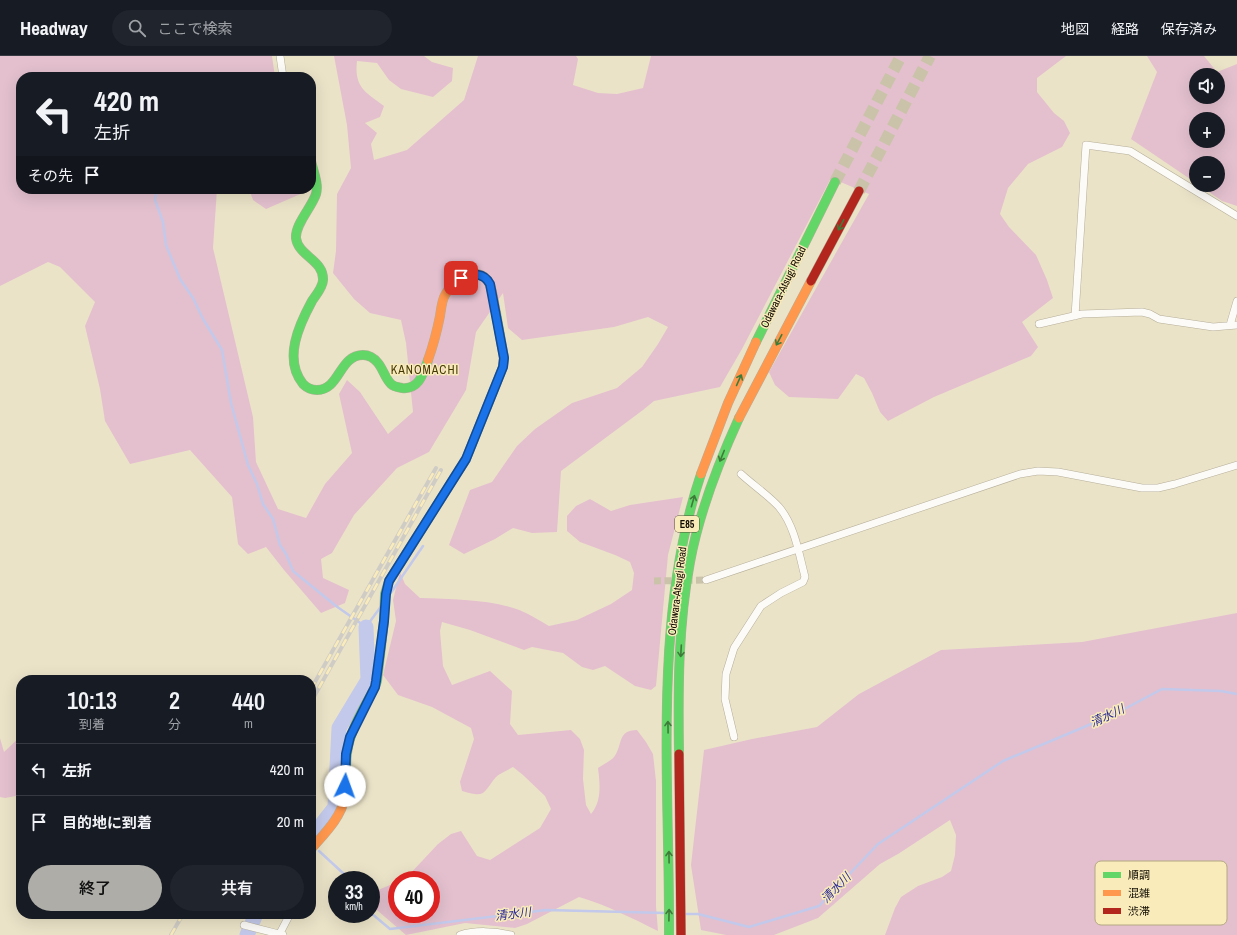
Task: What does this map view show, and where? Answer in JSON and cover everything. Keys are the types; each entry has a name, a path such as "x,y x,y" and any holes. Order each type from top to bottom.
{"main road":[{"path":"316,182 316,194 297,230 296,236 301,248 322,269 324,278 296,336 294,364 298,377 305,386 313,389 322,389 326,387 333,382 348,360 357,355 366,354 371,355 377,360 384,370 388,381 394,386 404,388 413,387 422,377 436,332 446,292 456,282 470,275 483,276 490,284 504,363 466,459 389,581 386,594 375,687 349,742 346,754 344,801 341,810 330,827 316,844"},
{"name":"Odawara-Atsugi Road","path":"669,935 669,661 672,610 679,559 689,514 699,479 724,412 749,357 835,182"},
{"name":"Odawara-Atsugi Road","path":"680,935 680,661 683,611 690,562 701,516 712,482 741,413 859,191"}],"street":[{"path":"280,56 282,72"},
{"path":"1075,316 1086,145 1130,151 1237,216"},
{"path":"1039,324 1082,314 1142,312 1159,319 1213,327 1234,325 1237,301"},
{"path":"706,580 1020,474 1038,471 1058,472 1142,488 1158,488 1237,465"},
{"path":"734,737 725,699 726,674 734,648 761,606 781,593 803,582 805,577 789,524 779,508 741,474"},
{"path":"244,925 280,935 288,919"},
{"path":"460,935 466,933 487,932 511,935"}],"shaded area":[{"path":"0,56 272,56 274,72 16,72 16,194 217,194 213,248 253,417 256,462 278,509 306,518 325,484 352,453 339,394 347,380 360,392 388,434 413,412 406,343 401,320 370,313 354,299 333,273 336,251 337,194 351,168 347,125 334,56 424,56 432,62 453,68 452,81 433,97 401,89 389,80 377,63 357,61 357,77 362,88 371,97 384,106 380,117 365,123 377,133 371,144 374,160 407,150 464,100 478,56 576,56 578,59 573,85 598,93 617,94 643,88 651,56 1066,56 1037,78 1037,92 1054,113 1064,121 1070,133 1062,147 1028,164 1008,188 1000,214 1009,227 1036,255 1053,298 1022,322 1038,347 1031,356 934,397 888,421 880,412 864,378 856,374 838,399 789,397 775,385 769,372 869,194 831,178 742,349 720,387 654,401 561,471 557,532 532,533 513,528 495,539 464,554 449,545 470,490 492,482 517,446 535,429 572,403 617,388 642,367 668,327 648,317 614,327 522,340 508,328 503,293 476,332 466,390 429,452 397,468 354,515 332,553 321,559 323,578 349,590 345,603 321,613 266,547 248,554 238,544 232,497 190,450 130,464 105,421 100,389 85,326 95,302 60,267 48,262 0,286"},
{"path":"1147,56 1204,56 1214,68 1189,68 1189,104 1225,104 1225,69 1237,64 1237,206 1222,201 1209,192 1225,192 1225,156 1189,156 1189,178 1131,139 1157,72"},
{"path":"251,194 300,194 266,209 253,200"},
{"path":"683,497 668,555 656,686 651,690 635,686 605,666 593,670 582,667 563,653 532,647 524,650 470,630 442,622 440,631 443,666 452,685 490,671 512,691 510,724 518,735 571,730 580,739 584,750 583,779 586,805 591,814 595,809 599,798 600,786 598,768 614,757 623,735 637,730 646,742 653,754 656,781 656,906 658,931 609,908 579,897 527,924 515,928 465,923 406,935 392,923 440,923 440,871 413,871 438,844 451,834 461,831 477,856 490,860 540,828 551,809 545,796 513,767 496,777 483,793 475,794 462,791 460,782 474,739 471,728 432,707 398,695 383,675 396,621 393,600 400,572 405,584 420,598 465,600 499,604 520,610 549,626 577,620 611,604 632,590 634,573 630,562 580,542 567,531 567,516 576,506 590,499 611,511 630,505"},
{"path":"1237,613 1237,935 885,935 895,908 901,897 918,886 942,877 951,871 955,855 956,835 950,820 880,864 818,918 774,935 726,935 701,930 691,865 704,750 752,739 817,727 859,694 941,650 1082,642"},
{"path":"0,738 4,752 16,741 16,796 5,798 0,797"},
{"path":"388,886 388,920 380,913 380,889"}],"waterway":[{"path":"156,194 155,200 163,222 166,245 180,279 193,298 203,319 222,350 231,403 248,465 257,484 263,504 273,519 280,545 286,554 293,571 336,606 366,627 382,605"},
{"path":"388,597 423,546"},
{"path":"316,831 335,807 339,728 368,680 366,627"},
{"name":"清水川","path":"686,914 698,914 749,927 819,906 878,844 1003,761 1115,714 1162,689 1221,691 1237,694"},
{"name":"清水川","path":"319,851 341,871"},
{"name":"清水川","path":"380,921 390,929 546,910 665,913"},
{"path":"247,935 254,919"}],"tunnel":[{"path":"835,182 901,56"},
{"path":"859,191 930,56"},
{"path":"654,581 706,580"}],"railway":[{"path":"316,680 436,468"},
{"path":"316,693 441,470"},
{"path":"171,935 180,919"}],"traffic: fast":[{"path":"316,182 316,194"},
{"path":"756,342 835,182"},
{"path":"316,194 296,233 298,244 319,268 322,273 323,280 321,288 312,301 302,321 295,342 294,364 297,374 303,384 308,388 315,390 325,388 331,385 349,360 365,355 371,357 380,365 387,379 392,385 408,388 420,380 428,360"},
{"path":"345,797 346,759 351,736 377,681 384,621 385,594 389,581 466,459 503,367 504,358 496,313"},
{"path":"679,754 681,634 690,562 698,525 710,489 739,418"},
{"path":"669,935 667,702 670,644 675,586 686,529 701,474"}],"traffic: slow":[{"path":"428,360 444,297 453,284 466,276 473,274 479,274 485,277 490,286 496,313"},
{"path":"739,418 811,281"},
{"path":"701,474 728,403 756,342"},
{"path":"316,843 336,819 345,797"}],"traffic: jam":[{"path":"811,281 859,191"},
{"path":"679,754 681,935"}],"district":[{"name":"KANOMACHI","path":"425,370"}],"route":[{"path":"345,786 346,754 350,737 375,687 386,594 389,581 466,459 504,363 490,284 486,278 479,275 474,274 461,278"}]}
